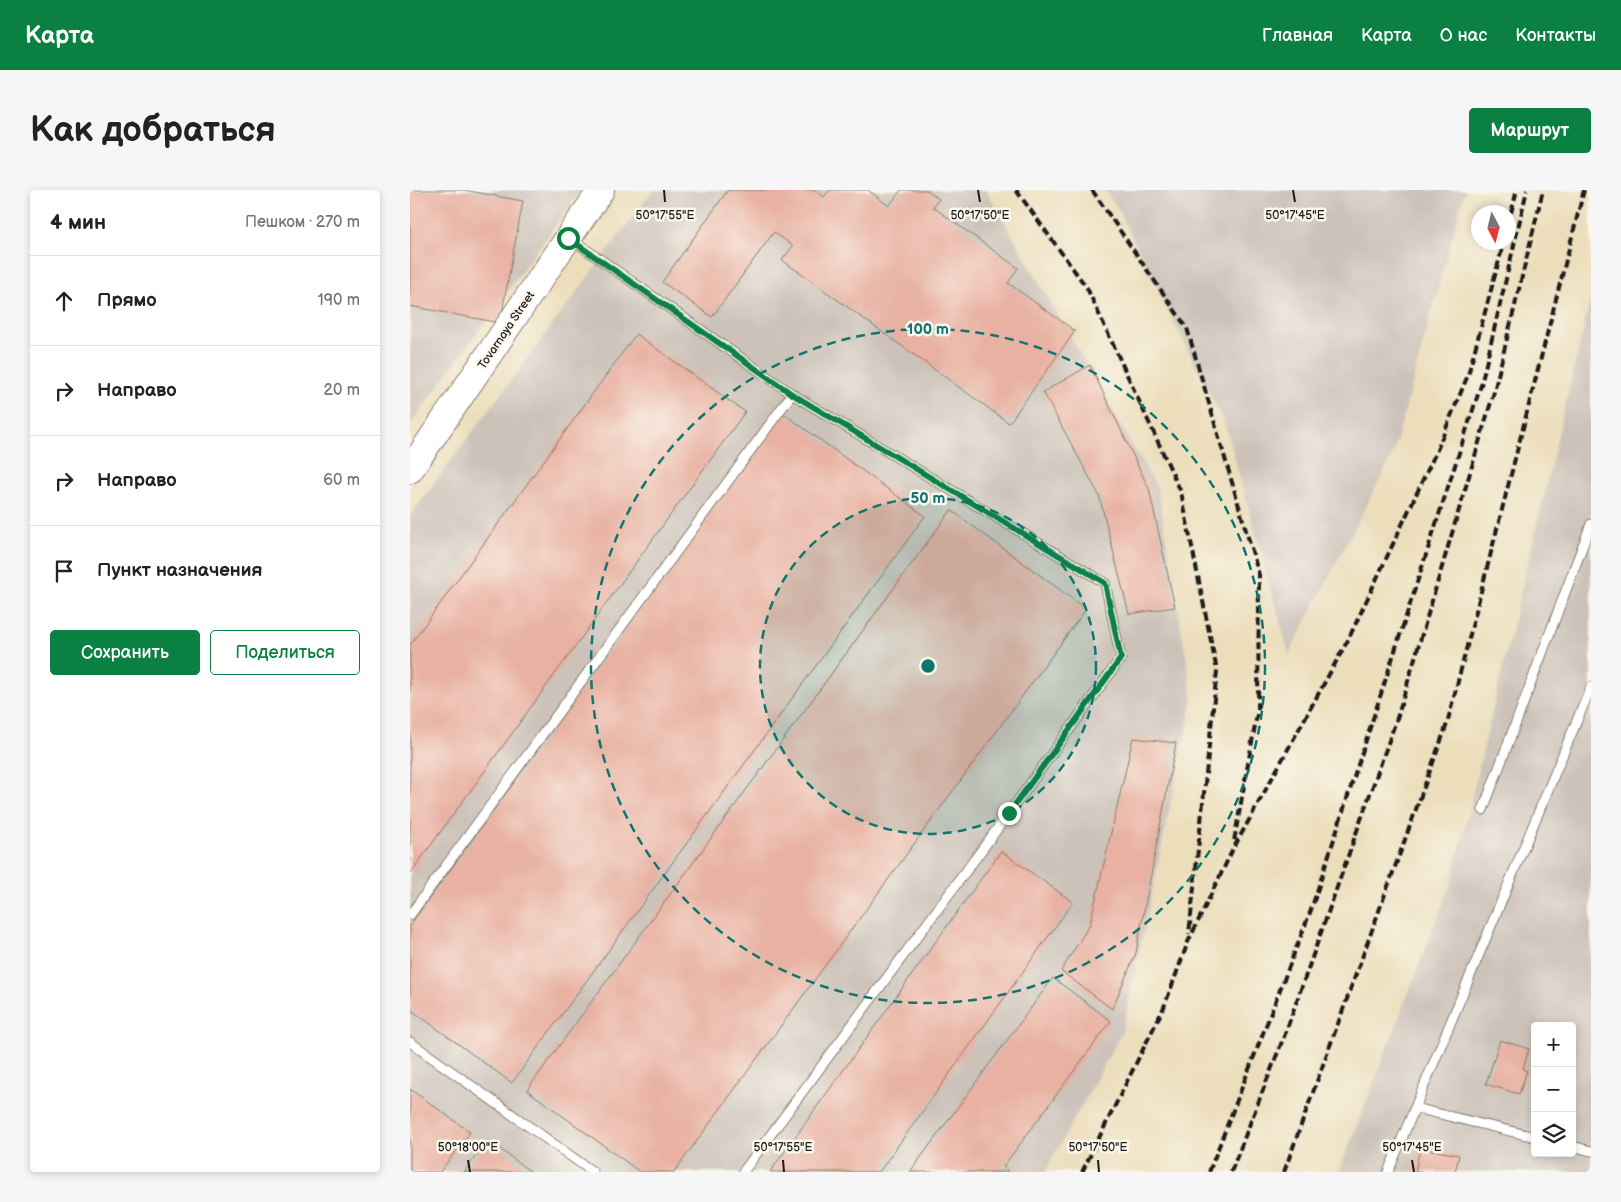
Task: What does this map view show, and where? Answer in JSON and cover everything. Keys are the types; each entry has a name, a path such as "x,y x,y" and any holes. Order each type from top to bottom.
{"street":[{"name":"Tovarnaya Street","path":"410,470 601,190"}],"lane":[{"path":"568,238 792,394 1105,583 1121,658 1009,813 743,1172"},
{"path":"410,915 792,394"},
{"path":"1483,810 1591,524"},
{"path":"1388,1172 1591,687"},
{"path":"410,1042 593,1172"},
{"path":"1415,1108 1531,1136"},
{"path":"1576,1147 1591,1151"}],"shaded area":[{"path":"410,190 581,190 410,425"},
{"path":"653,190 986,190 1158,489 1193,699 1122,1032 1045,1172 410,1172 410,516"},
{"path":"1105,190 1465,190 1393,454 1289,654 1226,427 1119,211"},
{"path":"1591,297 1591,1172 1339,1172 1452,880"}],"building":[{"path":"410,190 464,190 523,201 500,323 410,306"},
{"path":"728,190 815,190 824,197 829,190 868,190 889,206 901,190 927,190 939,199 933,207 1018,268 1008,283 1075,331 1009,423 782,260 793,246 774,232 712,317 662,282"},
{"path":"636,334 745,412 410,874 410,645"},
{"path":"1090,365 1149,489 1175,607 1129,614 1099,495 1043,392"},
{"path":"783,413 925,516 512,1083 410,1009 410,925"},
{"path":"951,510 1086,609 674,1172 640,1172 527,1090"},
{"path":"1133,738 1176,743 1136,953 1112,1009 1061,971 1090,924"},
{"path":"1001,851 1073,902 879,1172 770,1172"},
{"path":"1053,978 1111,1021 1003,1167 1009,1172 910,1172"},
{"path":"1500,1040 1529,1049 1523,1069 1527,1071 1519,1094 1486,1084"},
{"path":"410,1089 470,1132 440,1172 410,1172"},
{"path":"488,1140 531,1172 464,1172"},
{"path":"1420,1148 1459,1155 1455,1172 1415,1172"}],"railway":[{"path":"1016,190 1087,288 1181,492 1217,671 1189,934"},
{"path":"1092,190 1187,328 1259,575 1258,709 1234,841"},
{"path":"1513,205 1517,190"},
{"path":"1209,1172 1311,910 1481,385 1527,190"},
{"path":"1231,1172 1285,1034 1398,715 1494,392 1543,190"},
{"path":"1284,1172 1447,724 1584,190"},
{"path":"1082,1172 1164,1007 1188,942 1232,851 1348,640 1437,450 1468,375 1502,250"}],"route":[{"path":"568,238 792,394 1105,583 1121,658 1009,813"}]}
